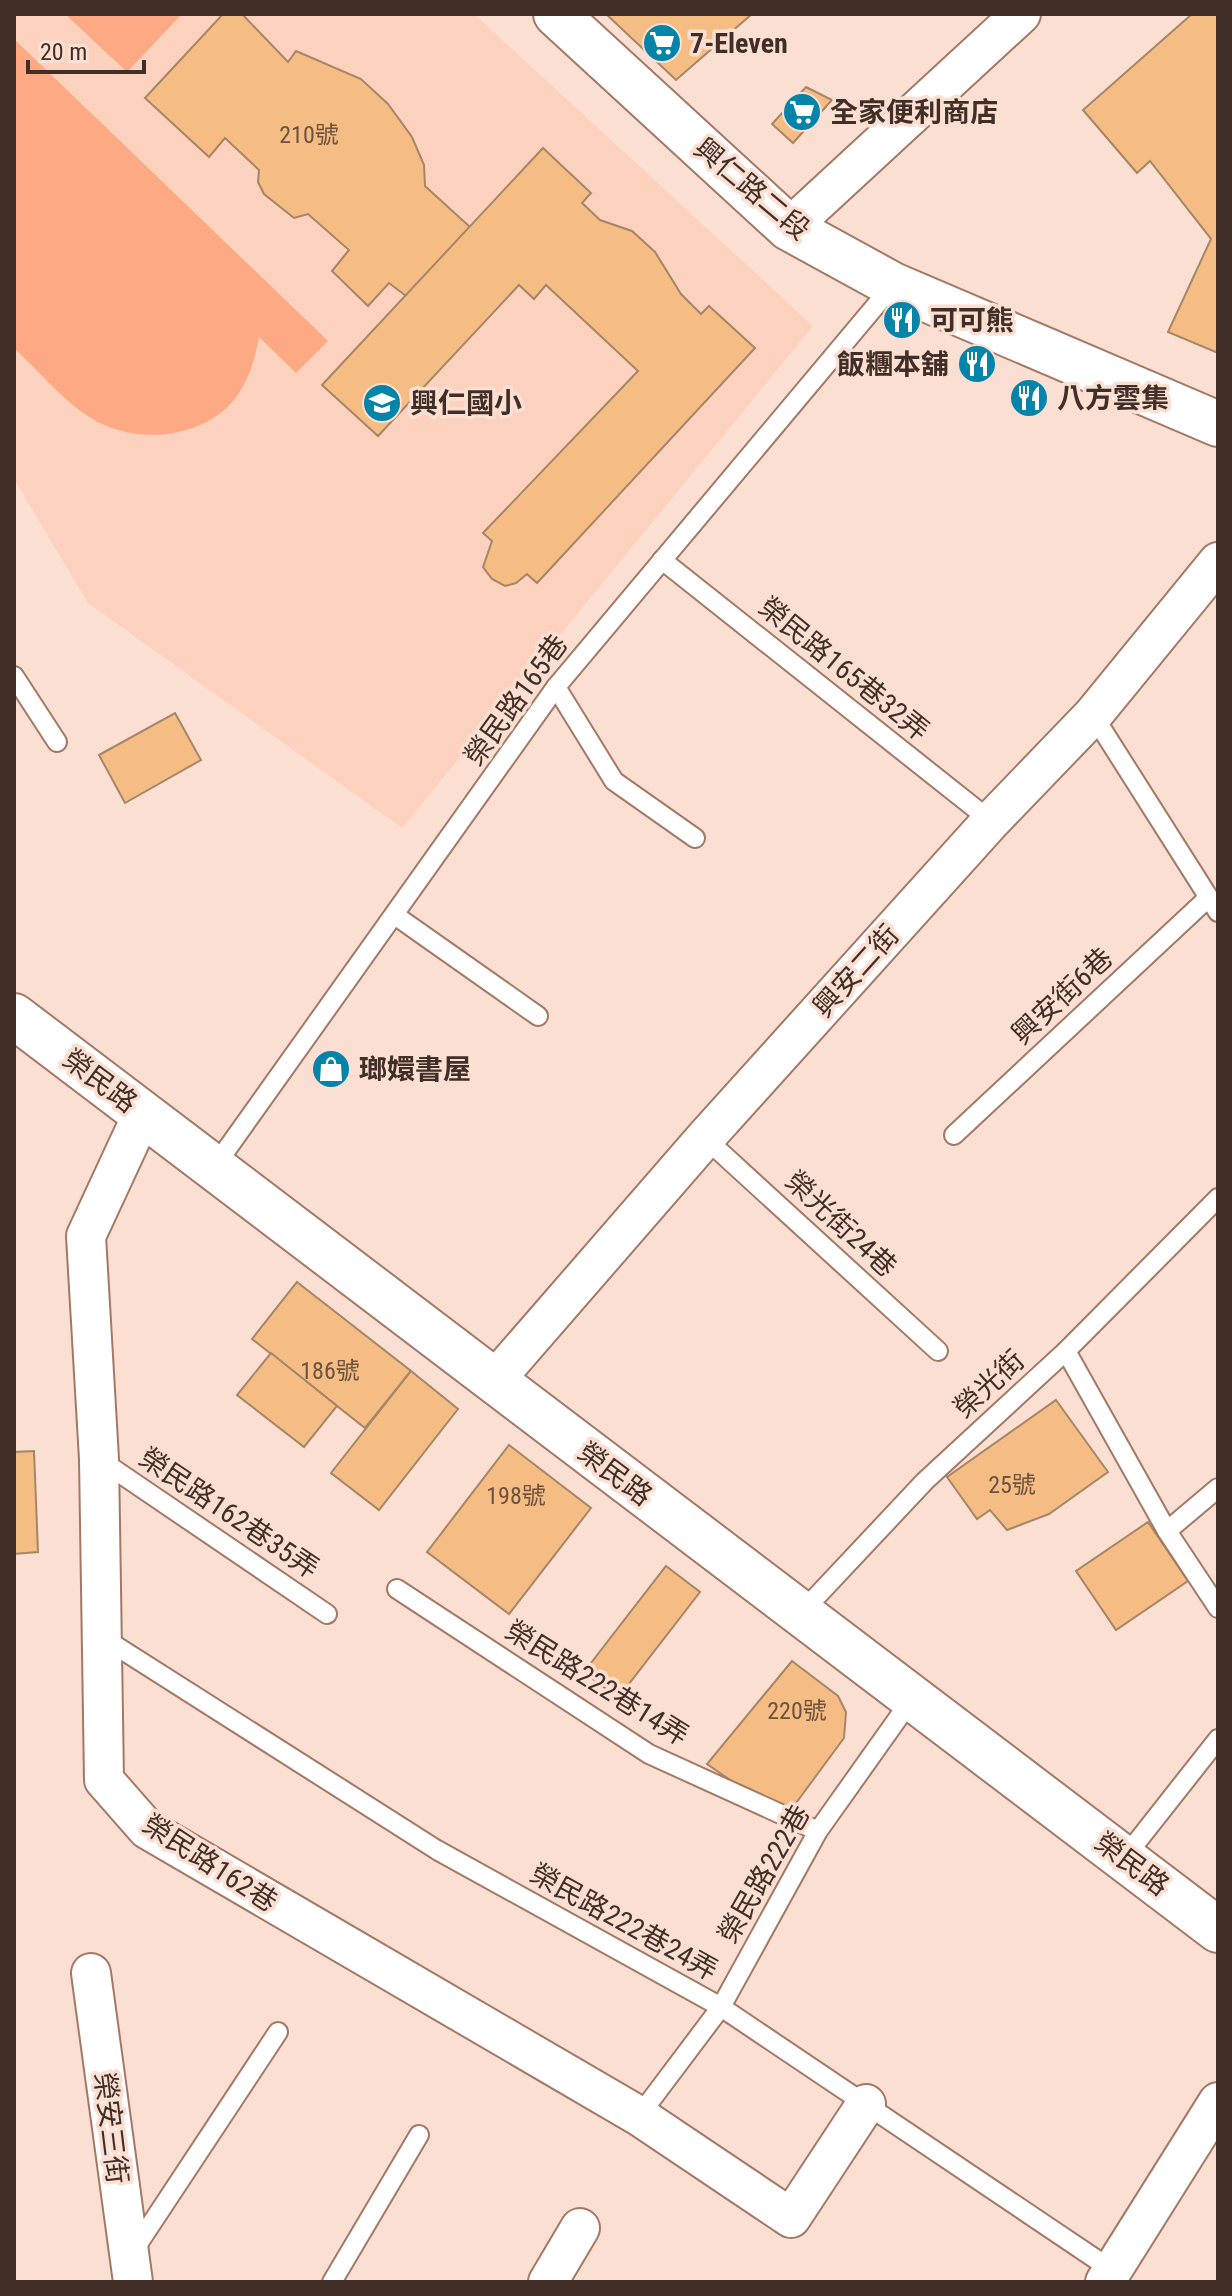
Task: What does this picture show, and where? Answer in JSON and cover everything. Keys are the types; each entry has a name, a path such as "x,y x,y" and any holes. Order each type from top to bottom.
{"street":[{"path":"789,228 1021,14"},
{"name":"興仁路二段","path":"568,20 789,228 893,285 1218,424"},
{"name":"興安二街","path":"494,1381 705,1138 991,821 1093,715 1218,562"},
{"name":"榮民路","path":"14,1016 143,1113 212,1170 1218,1930"},
{"name":"榮民路162巷","path":"143,1113 86,1236 99,1459 104,1780 147,1829 639,2116 791,2218 866,2104"},
{"name":"榮安三街","path":"91,1973 131,2271"},
{"path":"1108,2276 1218,2102"},
{"path":"548,2282 580,2228"}],"lane":[{"name":"榮民路165巷","path":"212,1170 396,916 556,687 893,285"},
{"name":"榮民路165巷32弄","path":"662,560 991,821"},
{"path":"14,676 57,742"},
{"path":"556,687 614,781 695,838"},
{"path":"1093,715 1213,905"},
{"name":"興安街6巷","path":"954,1135 1213,905"},
{"path":"396,916 538,1016"},
{"name":"榮光街24巷","path":"705,1138 938,1351"},
{"name":"榮光街","path":"800,1614 925,1481 1066,1351 1218,1198"},
{"path":"1066,1351 1167,1531 1218,1608"},
{"name":"榮民路162巷35弄","path":"99,1459 327,1614"},
{"path":"1167,1531 1218,1488"},
{"name":"榮民路222巷14弄","path":"397,1589 649,1754 818,1831"},
{"name":"榮民路222巷24弄","path":"100,1636 437,1850 721,2007 866,2104 1108,2276"},
{"name":"榮民路222巷","path":"639,2116 721,2007 818,1831 911,1700"},
{"path":"1125,1857 1218,1739"},
{"path":"131,2271 278,2032"},
{"path":"332,2282 419,2135"}],"shaded area":[{"name":"興仁國小","path":"14,14 474,14 813,326 402,828 88,603 14,479"},
{"path":"65,14 182,14 127,72"},
{"path":"14,39 328,341 296,373 259,337 247,379 226,409 190,429 149,435 128,433 91,418 61,394 14,348"}],"building":[{"path":"223,14 242,14 288,62 296,51 361,79 388,104 412,137 424,165 425,186 470,227 406,296 389,283 368,306 332,271 349,250 308,214 294,218 264,194 258,182 259,170 225,138 209,157 145,98"},
{"path":"606,14 752,14 676,80"},
{"path":"1192,14 1218,14 1218,353 1168,332 1211,239 1150,161 1137,173 1083,110"},
{"name":"全家便利商店","path":"806,87 832,100 793,143 772,124"},
{"path":"543,148 591,193 582,203 600,220 632,231 655,252 681,294 701,314 709,306 755,348 537,583 527,574 516,583 505,586 492,579 483,567 492,541 483,533 638,371 546,285 534,299 519,285 378,436 322,385"},
{"path":"175,713 201,760 125,803 99,755"},
{"path":"297,1282 411,1371 365,1428 252,1339"},
{"path":"271,1353 337,1406 304,1447 237,1395"},
{"path":"411,1371 458,1409 379,1510 331,1473"},
{"path":"1056,1400 1108,1472 1049,1514 1007,1530 990,1510 977,1519 947,1477"},
{"path":"509,1445 591,1508 509,1614 427,1552"},
{"path":"34,1451 38,1552 14,1554 14,1452"},
{"path":"1148,1522 1188,1581 1116,1630 1076,1571"},
{"path":"666,1566 700,1592 618,1698 584,1672"},
{"path":"792,1661 838,1696 846,1712 844,1738 785,1818 707,1764"}],"place":[{"name":"7-Eleven","path":"662,43"},
{"name":"全家便利商店","path":"802,112"},
{"name":"可可熊","path":"902,320"},
{"name":"飯糰本舖","path":"977,364"},
{"name":"八方雲集","path":"1029,398"},
{"name":"興仁國小","path":"382,403"},
{"name":"瑯嬛書屋","path":"331,1069"}]}
